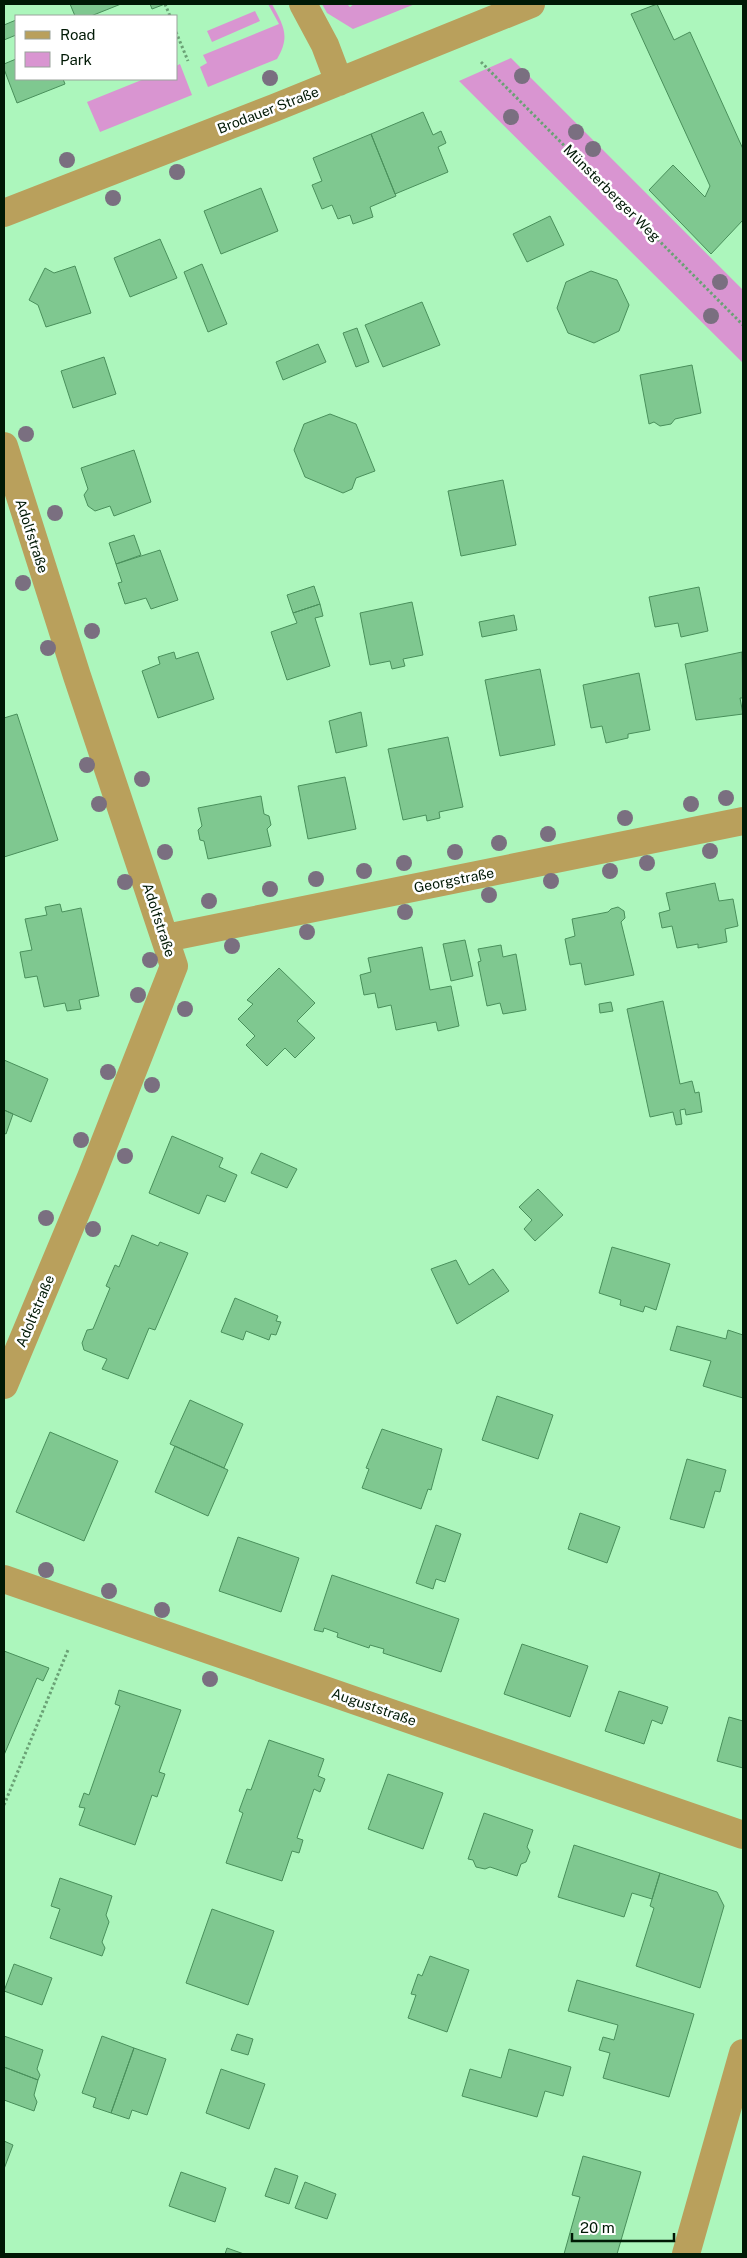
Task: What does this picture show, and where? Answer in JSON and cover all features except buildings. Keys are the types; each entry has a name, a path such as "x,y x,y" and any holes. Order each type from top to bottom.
{"street":[{"path":"303,4 325,45 339,82"},
{"name":"Brodauer Straße","path":"4,213 339,82 531,4"},
{"name":"Adolfstraße","path":"4,446 80,686 174,966 91,1177 4,1385"},
{"name":"Georgstraße","path":"166,938 743,821"},
{"name":"Auguststraße","path":"4,1579 743,1835"},
{"path":"686,2254 743,2053"}],"path":[{"path":"178,37 188,61"},
{"name":"Münsterberger Weg","path":"481,62 743,324"},
{"path":"4,1805 68,1650"}],"green space":[{"path":"268,4 272,4 284,31 284,44 277,59 208,87 200,67 207,63 203,55 279,24"},
{"path":"322,4 347,4 350,7 354,4 415,4 353,29 327,13"},
{"path":"255,11 260,21 212,42 207,31"},
{"path":"511,58 743,290 743,363 459,81"},
{"path":"180,64 192,95 100,132 87,102 142,80 178,80 178,65"}]}
